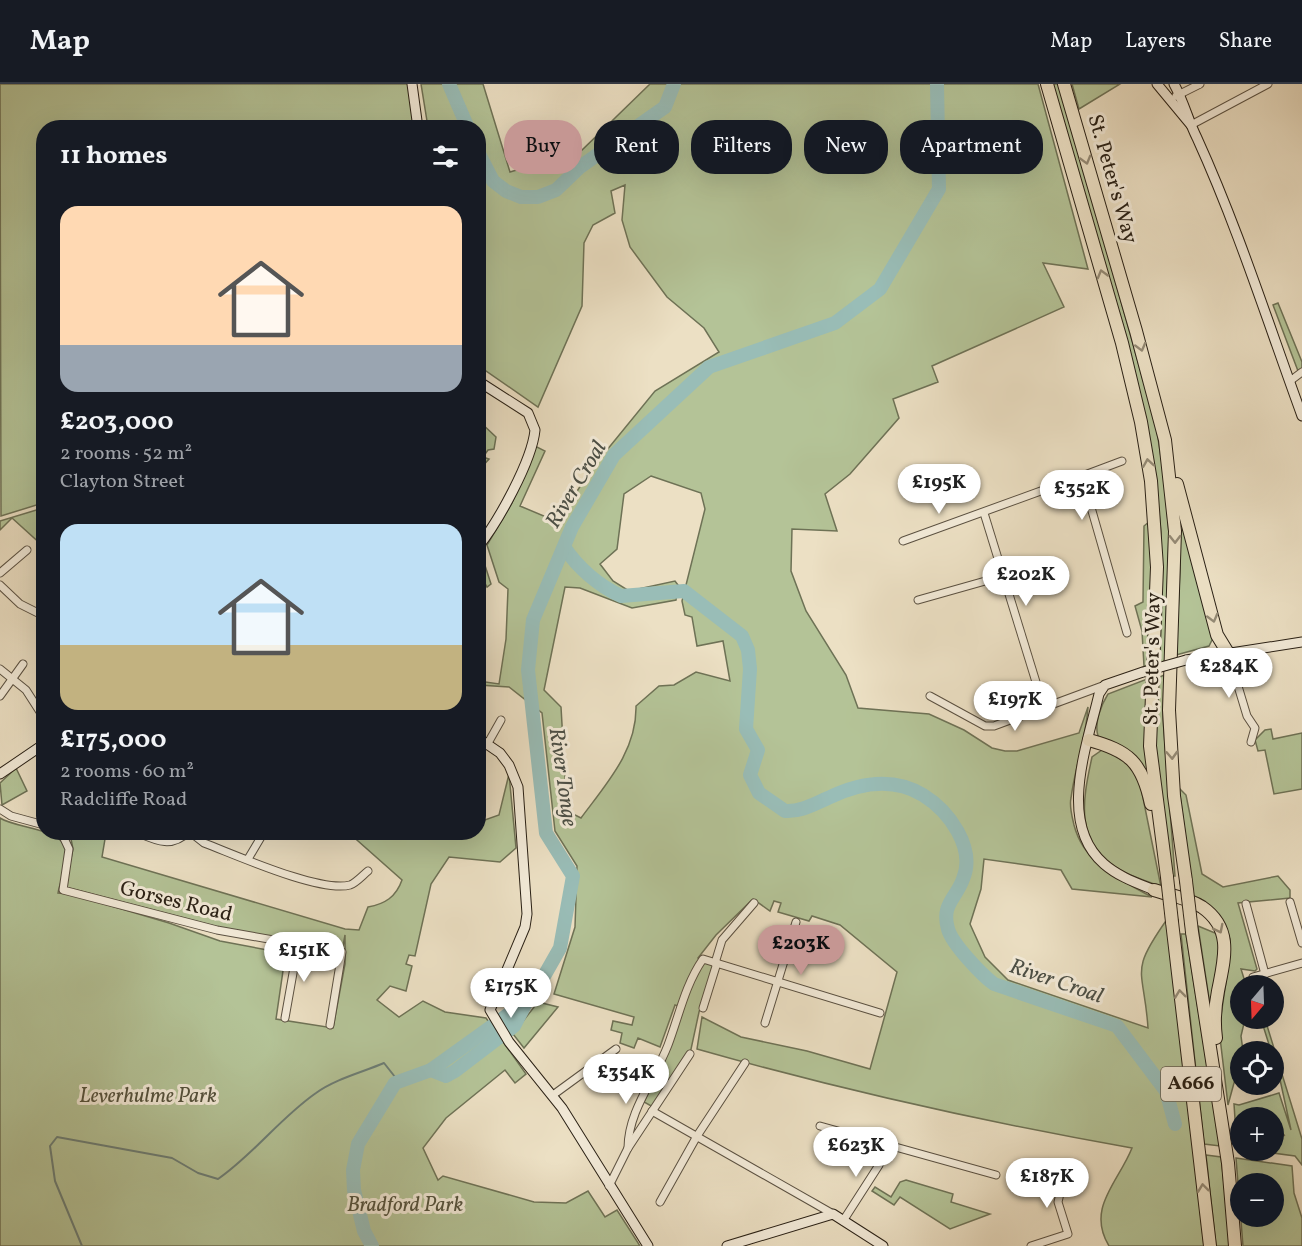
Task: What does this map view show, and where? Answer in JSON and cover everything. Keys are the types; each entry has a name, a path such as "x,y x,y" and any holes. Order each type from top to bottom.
{"highway":[{"name":"St. Peter's Way","path":"1064,84 1137,330 1165,440 1175,531 1169,710 1174,796 1192,932 1228,1163 1235,1246"},
{"name":"St. Peter's Way","path":"1047,87 1122,343 1142,422 1151,481 1157,567 1150,746 1210,1246"},
{"path":"1165,440 1217,635 1228,653"},
{"path":"1089,740 1125,753 1142,773 1166,873"},
{"path":"1154,890 1201,907 1215,920 1224,937 1225,958 1217,994 1215,1029 1228,1163"}],"main road":[{"path":"412,84 417,120"},
{"path":"1157,84 1170,98"},
{"path":"1163,84 1180,115 1191,125"},
{"path":"1174,84 1188,111 1191,125 1216,180 1302,416"},
{"path":"486,386 523,409 534,424 532,442 513,490 496,525 486,537"},
{"path":"1154,890 1113,871 1087,844 1078,812 1089,740 1104,685 1186,660 1302,642"},
{"path":"488,743 509,765 518,787 527,914 521,937 490,1010 509,1042 553,1095 648,1246"},
{"path":"0,774 36,749"},
{"path":"727,1246 761,1241 834,1214 883,1246"}],"street":[{"path":"1170,98 1200,84"},
{"path":"1191,125 1268,84"},
{"path":"1290,381 1302,372"},
{"path":"903,541 1122,461"},
{"path":"1082,477 1127,633"},
{"path":"984,513 1044,708"},
{"path":"0,573 25,552 16,548"},
{"path":"918,600 1003,576"},
{"path":"0,585 20,604 36,612"},
{"path":"1228,653 1247,716 1255,728 1251,742"},
{"path":"0,696 23,664"},
{"path":"0,669 26,690 36,706"},
{"path":"930,696 985,726 994,726 1104,685"},
{"path":"488,743 501,720"},
{"path":"0,809 11,816 36,823"},
{"name":"Gorses Road","path":"65,840 69,849 69,857 63,890 217,930 342,952 330,1025"},
{"path":"155,840 171,843 178,840"},
{"path":"200,840 248,860 308,881 331,886 351,885 368,871"},
{"path":"248,860 259,840"},
{"path":"1290,902 1302,943"},
{"path":"703,1008 722,940 754,903"},
{"path":"1246,904 1265,974"},
{"path":"765,1023 796,922"},
{"path":"285,1018 298,945"},
{"path":"628,1148 628,1132 667,1047 694,971 704,958 879,1013"},
{"path":"1261,975 1302,963"},
{"path":"553,1095 616,1049"},
{"path":"609,1186 628,1148 690,1054"},
{"path":"660,1202 697,1136 745,1063"},
{"path":"652,1111 834,1214"},
{"path":"820,1126 996,1175"},
{"path":"843,1221 879,1165 886,1144"},
{"path":"1031,1246 1068,1234 1058,1202 1066,1168"}],"green space":[{"path":"0,84 408,84 413,120 36,120 36,505 1,516"},
{"path":"421,84 483,84 504,152 504,174 582,174 582,150 594,138 594,174 679,174 679,120 613,120 650,84 1038,84 1088,269 1043,263 1064,307 932,366 938,382 893,399 899,418 850,474 825,494 837,531 792,529 791,571 806,611 846,675 858,708 929,714 964,730 992,748 1017,751 1079,733 1088,707 1070,801 1074,825 1079,839 1094,860 1115,877 1152,897 1072,889 1061,870 984,859 981,889 970,924 985,957 1008,980 1148,1028 1142,981 1143,961 1155,936 1168,918 1204,1246 1109,1246 1103,1232 1102,1208 1132,1148 913,1104 697,1049 702,1017 741,1037 807,1051 870,1069 897,972 840,925 812,916 809,921 778,912 781,903 774,901 770,911 753,899 716,935 698,958 714,965 699,1012 690,1054 653,1107 644,1102 669,1050 684,1008 675,1005 660,1047 638,1038 634,1048 620,1043 622,1033 611,1030 613,1021 632,1025 634,1017 554,994 575,927 577,866 555,831 542,713 509,687 486,685 486,682 499,684 506,639 508,589 499,582 487,545 512,503 535,446 545,451 520,506 558,522 589,472 655,391 719,352 704,328 667,297 630,247 622,220 625,185 611,191 615,213 593,225 584,243 582,306 538,407 486,371 486,120 427,120","holes":["651,476 701,493 705,509 682,601 685,615 692,617 697,646 723,641 730,681 696,672 674,685 659,686 636,706 631,738 626,752 610,779 581,818 567,811 561,707 544,690 565,587 580,588 632,608 676,600 678,585 675,581 629,591 613,581 600,564 617,549 624,494"]},
{"path":"1051,84 1060,84 1156,426 1164,476 1169,534 1165,661 1157,664 1161,532 1155,474"},
{"path":"1072,84 1120,84 1079,109"},
{"path":"1278,303 1302,362 1302,369 1298,371 1273,305"},
{"path":"486,428 496,437 494,449 486,453"},
{"path":"36,510 36,540 12,518 0,530 0,521"},
{"path":"1178,510 1213,638 1209,646 1176,655 1180,569"},
{"path":"1150,521 1152,566 1148,665 1144,666 1142,631 1135,606 1143,602 1144,526"},
{"path":"486,568 491,584 487,587 486,585"},
{"path":"1164,675 1163,719 1175,876 1172,876 1155,747 1156,679"},
{"path":"1147,679 1150,781 1098,736 1097,731 1099,714 1108,694"},
{"path":"1271,729 1273,739 1302,733 1302,789 1274,794 1265,750 1258,751 1255,740 1265,730"},
{"path":"1102,750 1114,754 1125,762 1140,783 1161,887 1122,871 1096,848 1089,835 1084,806 1086,790 1092,757"},
{"path":"16,768 27,791 2,805 0,783"},
{"name":"Leverhulme Park","path":"509,774 516,848 500,862 449,857 431,884 415,956 409,955 406,964 412,966 406,991 390,986 377,1000 399,1017 423,1001 445,1012 486,1018 526,1074 515,1083 505,1070 446,1118 423,1148 438,1180 443,1176 534,1202 566,1203 588,1191 605,1217 617,1210 640,1246 0,1246 0,818 36,829 36,840 60,840 64,844 67,862 58,893 71,894 169,923 220,941 283,953 285,957 276,1019 333,1028 345,964 345,935 342,952 218,927 65,887 73,849 71,840 105,840 102,857 345,929 359,930 368,907 389,899 397,891 402,880 357,840 486,840 486,820 499,815"},
{"path":"1179,788 1186,795 1202,874 1223,887 1278,876 1290,890 1290,898 1238,903 1257,969 1255,971 1241,969 1243,975 1230,975 1230,1029 1243,1029 1242,1041 1230,1041 1231,1095 1228,1105 1219,1029 1230,955 1230,939 1225,928 1194,900"},
{"path":"1198,926 1220,935 1223,947 1212,1018"},
{"path":"1181,934 1186,934 1220,1146 1204,1144"},
{"path":"538,1002 558,1007 524,1048 513,1034"},
{"path":"1264,1029 1268,1029 1272,1041 1268,1041"},
{"path":"1284,1081 1302,1139 1302,1165 1295,1156 1284,1154 1284,1108 1291,1130 1283,1095"},
{"path":"1280,1095 1284,1107 1234,1107 1234,1104 1239,1105"},
{"path":"1206,1155 1221,1157 1231,1246 1216,1246"},
{"path":"1236,1161 1257,1161 1292,1166 1294,1193 1302,1218 1302,1246 1243,1246 1242,1227 1284,1227 1284,1173 1237,1173"},
{"path":"906,1180 953,1194 951,1202 990,1214 950,1229 900,1197 894,1205 872,1191 875,1187 891,1197 900,1182"}],"waterway":[{"name":"River Croal","path":"449,84 465,120"},
{"name":"River Croal","path":"486,167 493,181 506,191 521,197 538,197 556,190 580,167 665,107 674,84"},
{"name":"River Tonge","path":"372,1246 364,1231 354,1190 353,1170 358,1144 395,1083 431,1070 527,1001 535,992 560,948 573,876 546,833 528,670 533,620 572,527 614,455 709,367 835,323 880,289 939,189 937,84"},
{"name":"River Croal","path":"564,547 590,576 621,596 684,591 742,636 748,650 750,669 746,729 758,750 750,775 759,793 785,811 807,807 840,793 876,784 912,789 933,802 951,820 958,831 966,855 963,879 946,913 948,929 961,951 994,984 1117,1026 1166,1091 1175,1124"},
{"name":"River Tonge","path":"431,1070 446,1076 455,1071 514,1026 527,1001"},
{"path":"82,1246 55,1181 50,1146 57,1137 172,1158 198,1173 218,1179 303,1103 332,1084 384,1063 399,1082"}],"park label":[{"name":"Bradford Park","path":"405,1205"}]}
